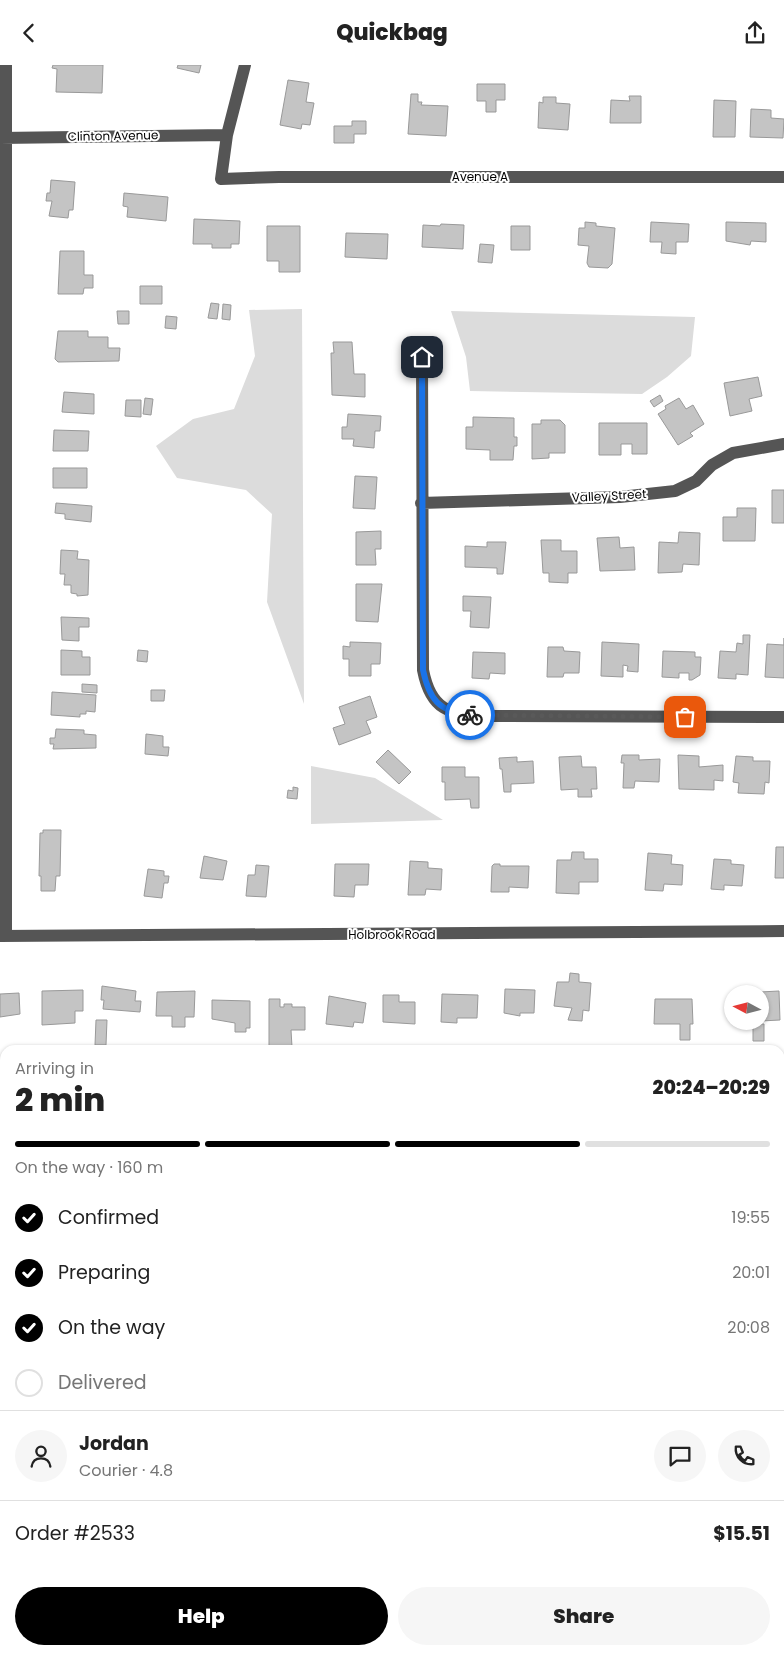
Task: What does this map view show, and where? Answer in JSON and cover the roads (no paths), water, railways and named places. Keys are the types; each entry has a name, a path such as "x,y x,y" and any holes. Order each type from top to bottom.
{"street":[{"path":"3,936 3,138 6,65"},
{"path":"227,135 245,65"},
{"name":"Clinton Avenue","path":"3,138 227,135"},
{"name":"Avenue A","path":"227,135 221,179 279,177 784,177"},
{"path":"422,357 423,670 426,683 434,700 447,711 467,715 784,717"},
{"name":"Valley Street","path":"421,503 620,497 675,491 696,481 712,465 733,453 784,444"},
{"name":"Holbrook Road","path":"3,936 784,931"}]}
